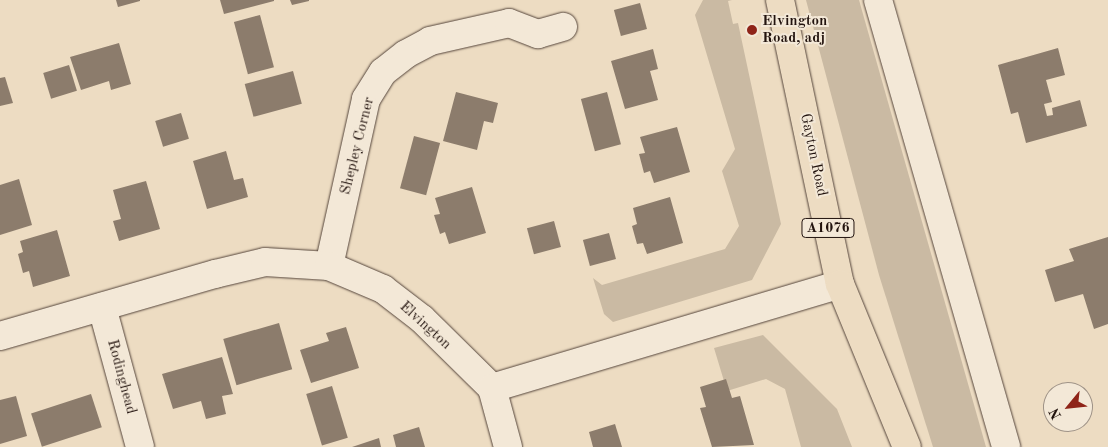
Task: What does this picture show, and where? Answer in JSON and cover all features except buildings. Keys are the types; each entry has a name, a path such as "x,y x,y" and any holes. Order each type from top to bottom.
{"main road":[{"name":"Gayton Road","path":"780,0 840,284 907,447"}],"street":[{"path":"878,0 1006,447"},
{"name":"Shepley Corner","path":"329,266 366,99 383,72 406,54 430,41 509,23 538,34 563,27"},
{"name":"Elvington","path":"0,336 265,262 329,266 383,289 422,319 492,388"},
{"path":"508,447 492,388 840,284"},
{"name":"Rodinghead","path":"102,307 140,447"}],"shaded area":[{"path":"703,0 732,0 728,1 733,24 738,23 781,224 752,280 613,322 604,314 593,278 602,285 725,249 739,226 722,171 735,149 695,15"},
{"path":"806,0 859,0 986,447 933,447 879,275"},
{"path":"763,335 837,409 852,447 801,447 785,389 766,379 727,391 714,348"}],"place":[{"name":"Elvington Road, adj","path":"752,30"}]}
